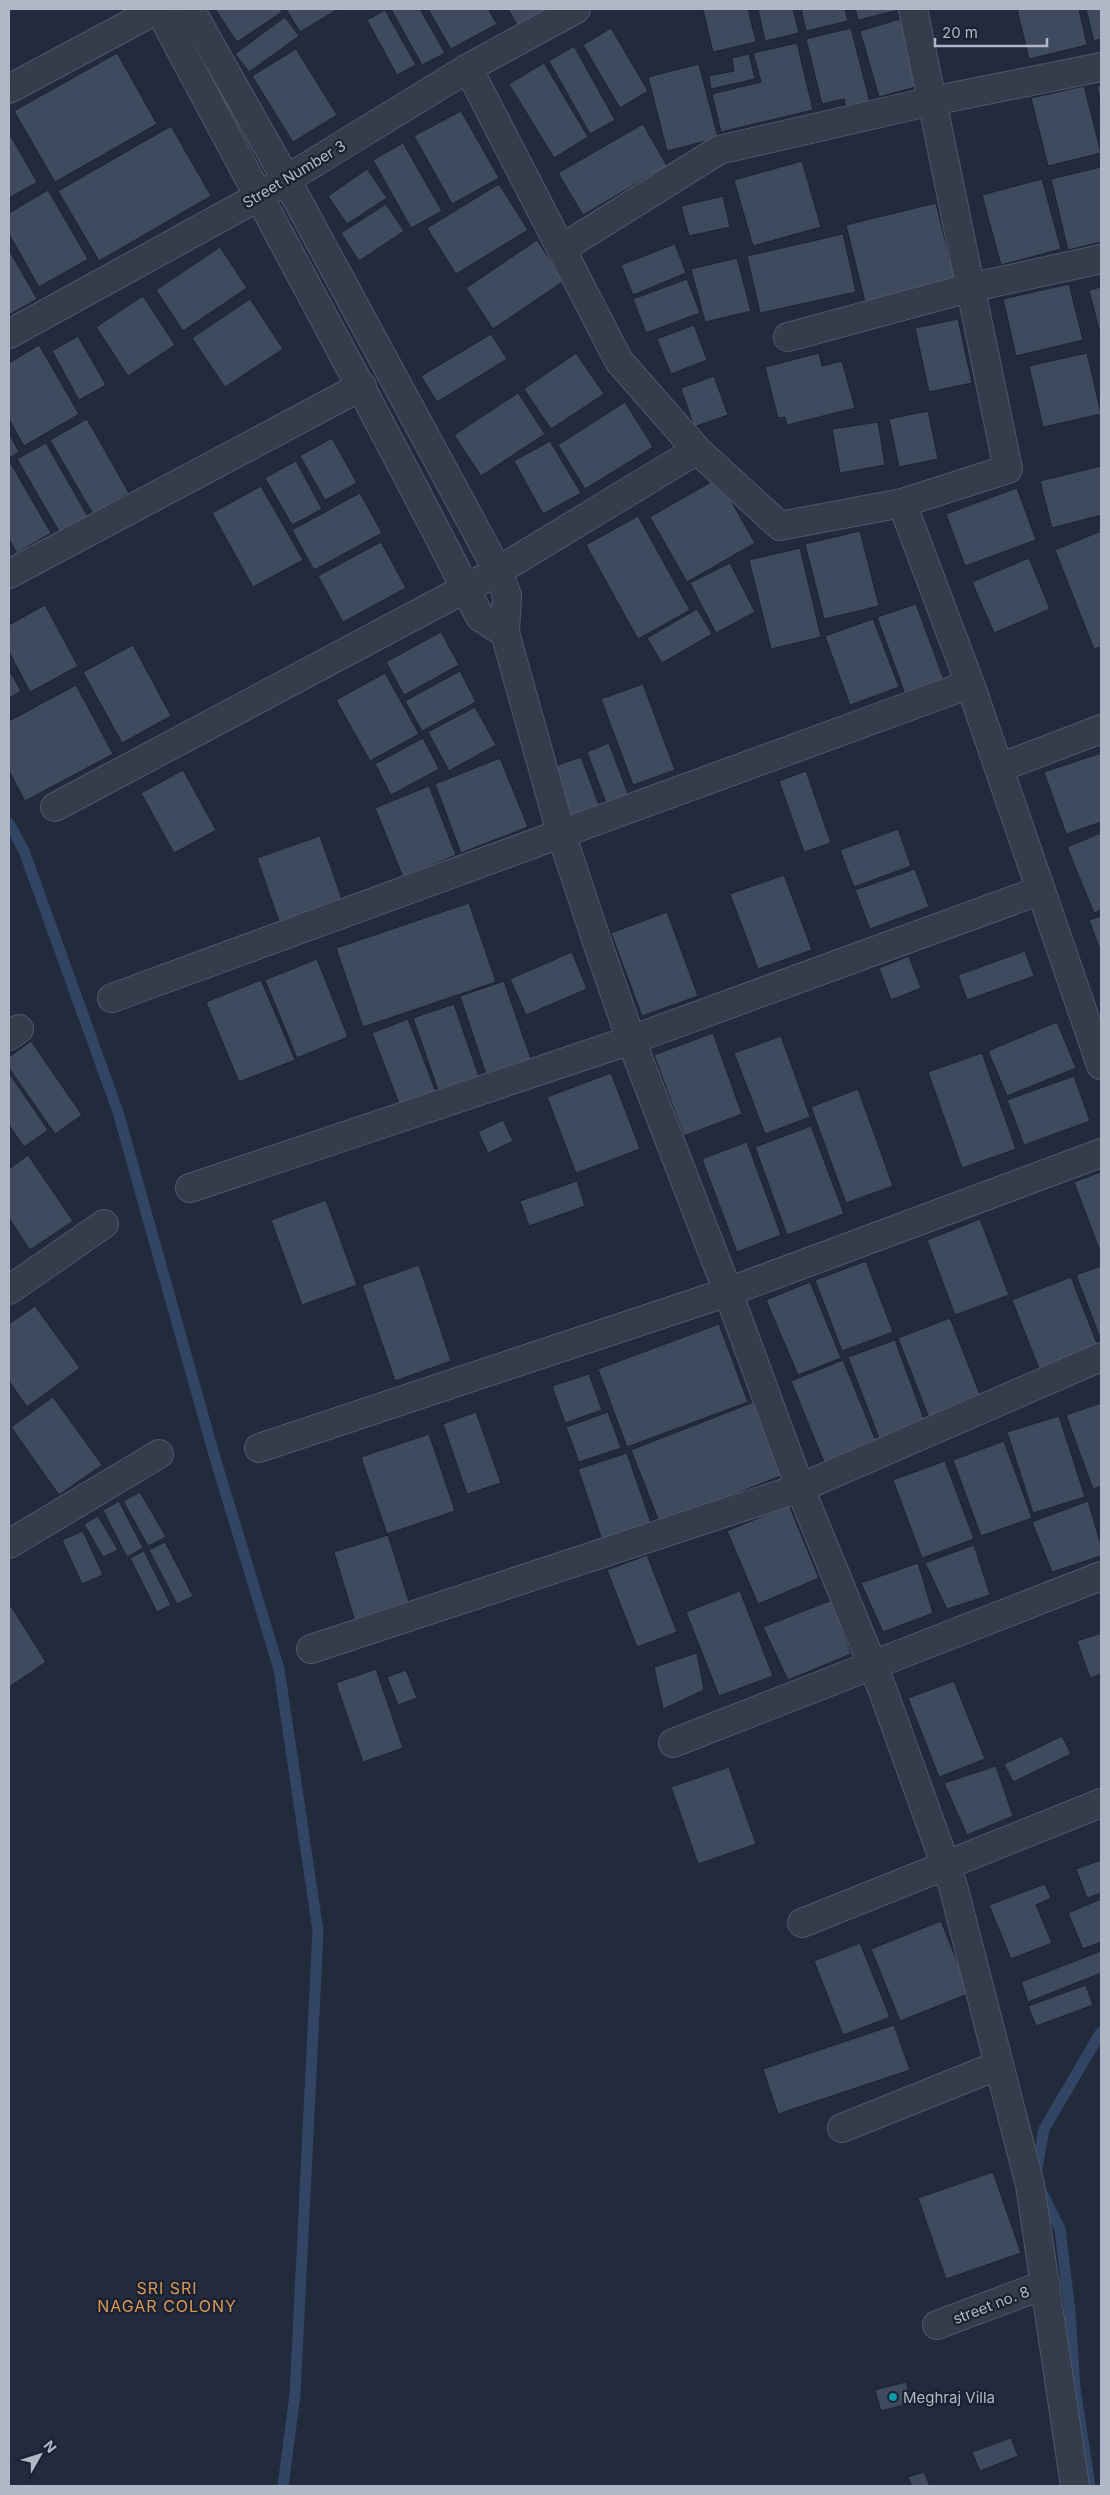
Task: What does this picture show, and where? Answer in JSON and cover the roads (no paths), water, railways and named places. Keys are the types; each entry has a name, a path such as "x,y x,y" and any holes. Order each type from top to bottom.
{"street":[{"path":"9,89 158,9 258,197 362,386 480,617 506,633"},
{"path":"190,9 286,179 498,571 507,596 506,633 561,833 631,1040 728,1292 800,1488 873,1666 953,1886 1030,2185 1075,2486"},
{"name":"Street Number 3","path":"9,334 258,197 468,68 576,9"},
{"path":"468,68 619,362 697,450 780,526 902,503 1008,469 913,9"},
{"path":"561,248 719,150 932,101 1101,67"},
{"path":"788,337 970,288 1101,259"},
{"path":"9,574 362,386"},
{"path":"56,807 498,571 697,450"},
{"path":"902,503 970,684 1101,1065"},
{"path":"112,998 970,684"},
{"path":"999,768 1101,729"},
{"path":"190,1188 631,1040 1041,890"},
{"path":"258,1448 728,1292 1101,1153"},
{"path":"9,1290 104,1224"},
{"path":"312,1649 800,1488 1101,1357"},
{"path":"9,1544 159,1454"},
{"path":"673,1743 1101,1576"},
{"path":"802,1922 1101,1803"},
{"path":"842,2128 999,2065"},
{"name":"street no. 8","path":"937,2325 1046,2284"}],"waterway":[{"path":"9,823 24,851 118,1112 215,1458 279,1669 318,1931 295,2395 283,2486"},
{"path":"1090,2486 1075,2388 1070,2312 1060,2229 1035,2179 1044,2129 1101,2032"}],"place":[{"name":"Meghraj Villa","path":"893,2397"}],"district":[{"name":"SRI SRI NAGAR COLONY","path":"167,2297"}]}
